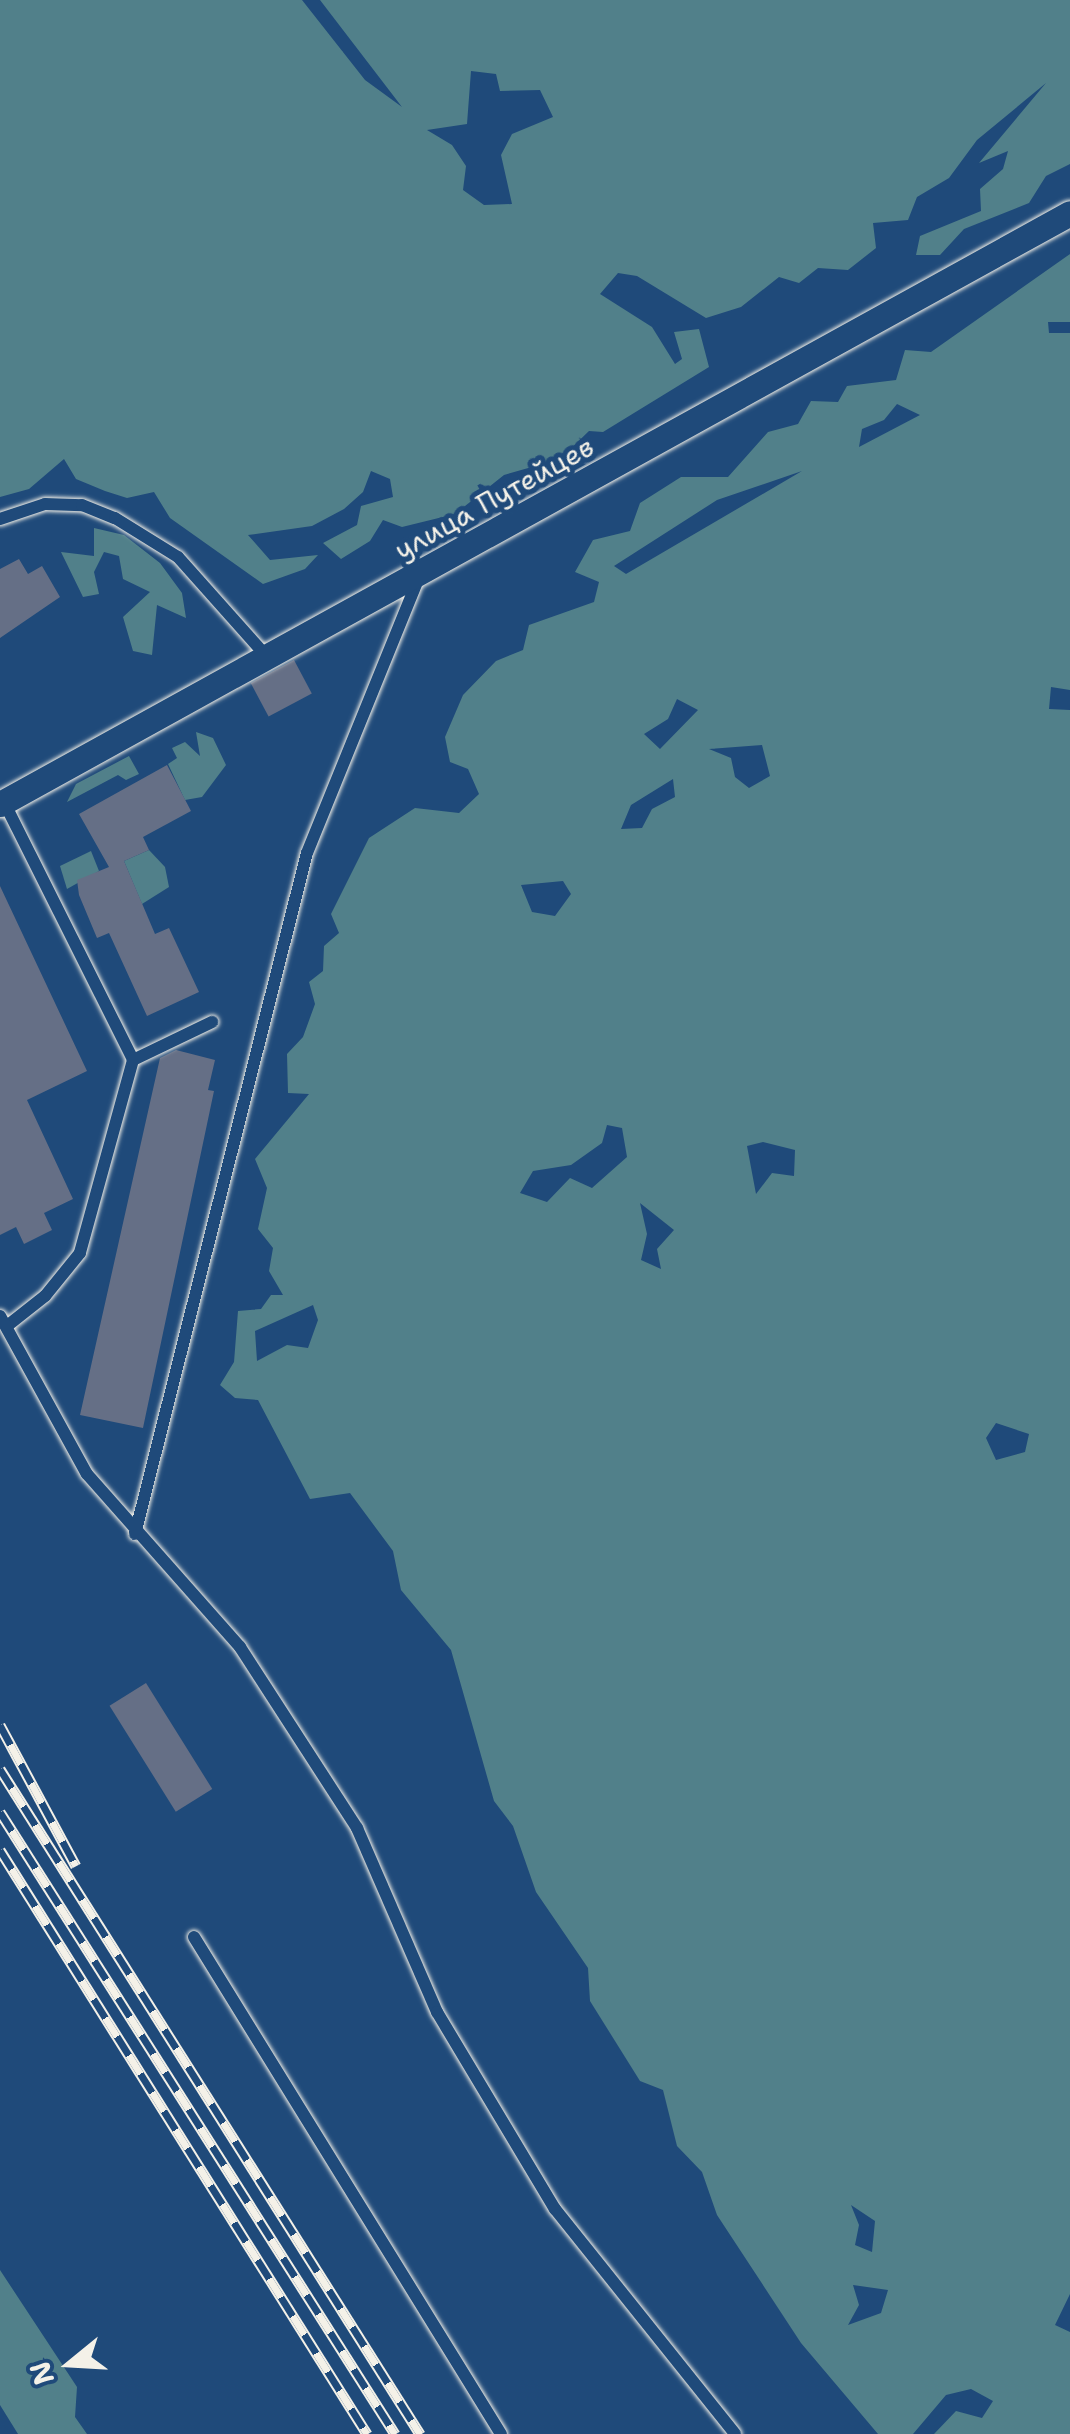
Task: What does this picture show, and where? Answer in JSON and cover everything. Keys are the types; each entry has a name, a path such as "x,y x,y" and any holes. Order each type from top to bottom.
{"street":[{"name":"улица Путейцев","path":"2,803 1070,212"}],"lane":[{"path":"0,518 45,504 82,506 115,518 178,557 268,657"},
{"path":"135,1534 306,853 368,689 421,572"},
{"path":"2,803 133,1060 80,1253 45,1296 4,1321 86,1474 135,1534 191,1584 240,1647 356,1828 437,2012 555,2209 735,2434"},
{"path":"133,1060 212,1022"},
{"path":"194,1937 501,2434"}],"green space":[{"path":"0,0 302,0 365,80 402,107 320,0 1070,0 1070,164 1046,176 1029,203 964,229 940,255 916,255 920,236 981,211 980,189 1003,169 1008,151 979,163 1046,83 977,140 949,178 917,197 908,220 873,223 876,248 848,270 818,268 799,283 779,277 741,307 706,318 637,276 618,273 600,294 652,327 675,364 682,359 674,332 699,329 709,367 603,432 589,431 560,459 504,475 455,514 402,527 383,520 370,541 341,559 323,543 357,525 361,506 393,497 390,479 371,471 363,492 344,509 312,526 248,535 270,560 318,555 305,569 263,584 170,518 154,492 127,498 105,491 76,479 64,459 29,489 0,497","holes":["471,71 496,74 500,91 540,90 553,117 512,134 501,155 512,204 484,205 463,190 466,166 452,145 427,130 467,124"]},
{"path":"1070,254 1070,322 1048,322 1049,333 1070,333 1070,690 1051,687 1049,709 1070,710 1070,2294 1055,2325 1070,2332 1070,2434 934,2434 956,2411 982,2418 993,2401 971,2389 946,2395 913,2434 878,2434 801,2343 717,2215 702,2172 677,2146 663,2090 640,2081 590,2001 588,1968 536,1892 513,1826 494,1801 451,1650 401,1590 393,1551 350,1493 310,1499 258,1400 235,1398 220,1385 234,1362 238,1311 261,1309 271,1295 283,1295 269,1271 273,1248 258,1229 267,1188 255,1159 309,1094 288,1093 287,1054 303,1037 315,1004 309,982 323,971 324,946 339,933 331,914 369,838 415,808 459,813 479,794 468,769 450,762 445,737 463,695 496,661 523,650 529,625 594,602 599,582 575,572 593,540 630,531 640,503 681,477 728,477 768,432 798,424 811,401 838,402 847,386 896,380 905,350 931,352","holes":["897,404 920,415 859,447 862,429 884,420","802,471 626,574 614,566 717,500","677,699 698,710 660,749 644,734 668,719","762,745 770,776 749,788 735,777 731,758 709,749","673,779 675,797 652,809 642,828 621,829 631,805","563,881 571,894 555,916 532,912 521,885","607,1125 622,1128 627,1157 592,1188 570,1178 547,1202 520,1193 533,1171 571,1165 602,1143","763,1142 795,1150 794,1176 772,1173 756,1194 747,1146","640,1203 674,1230 657,1249 661,1269 641,1260 647,1234","313,1305 318,1320 308,1348 287,1345 257,1361 255,1331","996,1423 1029,1434 1025,1452 996,1460 986,1438","851,2205 875,2221 872,2252 855,2245 859,2225","853,2285 888,2290 881,2313 848,2325 859,2305"]},
{"path":"94,528 124,535 160,563 182,593 186,618 157,605 152,655 133,651 123,617 150,592 123,579 119,556 104,552 94,572 99,594 83,597 61,552 94,556"},
{"path":"196,732 213,738 226,765 202,797 185,800 168,764 177,758 172,748 185,742 200,756"},
{"path":"129,756 139,774 126,780 118,775 67,802 76,784"},
{"path":"149,850 165,867 169,887 142,904 124,861"},
{"path":"91,851 99,871 67,889 60,866"},
{"path":"0,2270 77,2387 75,2417 87,2434 18,2434 0,2405"}],"building":[{"path":"19,559 28,574 42,566 60,597 0,638 0,569"},
{"path":"294,660 312,694 269,717 251,683"},
{"path":"167,765 191,811 143,837 149,850 124,861 155,934 169,928 199,992 147,1016 109,933 97,938 79,895 77,880 109,867 79,814"},
{"path":"0,886 87,1071 27,1100 73,1199 44,1213 52,1230 24,1244 16,1227 0,1235"},
{"path":"176,1050 215,1060 208,1090 214,1091 143,1428 80,1415 160,1058"},
{"path":"146,1683 212,1789 176,1812 110,1706"}],"railway":[{"path":"0,1725 76,1866"},
{"path":"0,1769 420,2434"},
{"path":"0,1812 395,2434"},
{"path":"0,1850 367,2434"}]}
